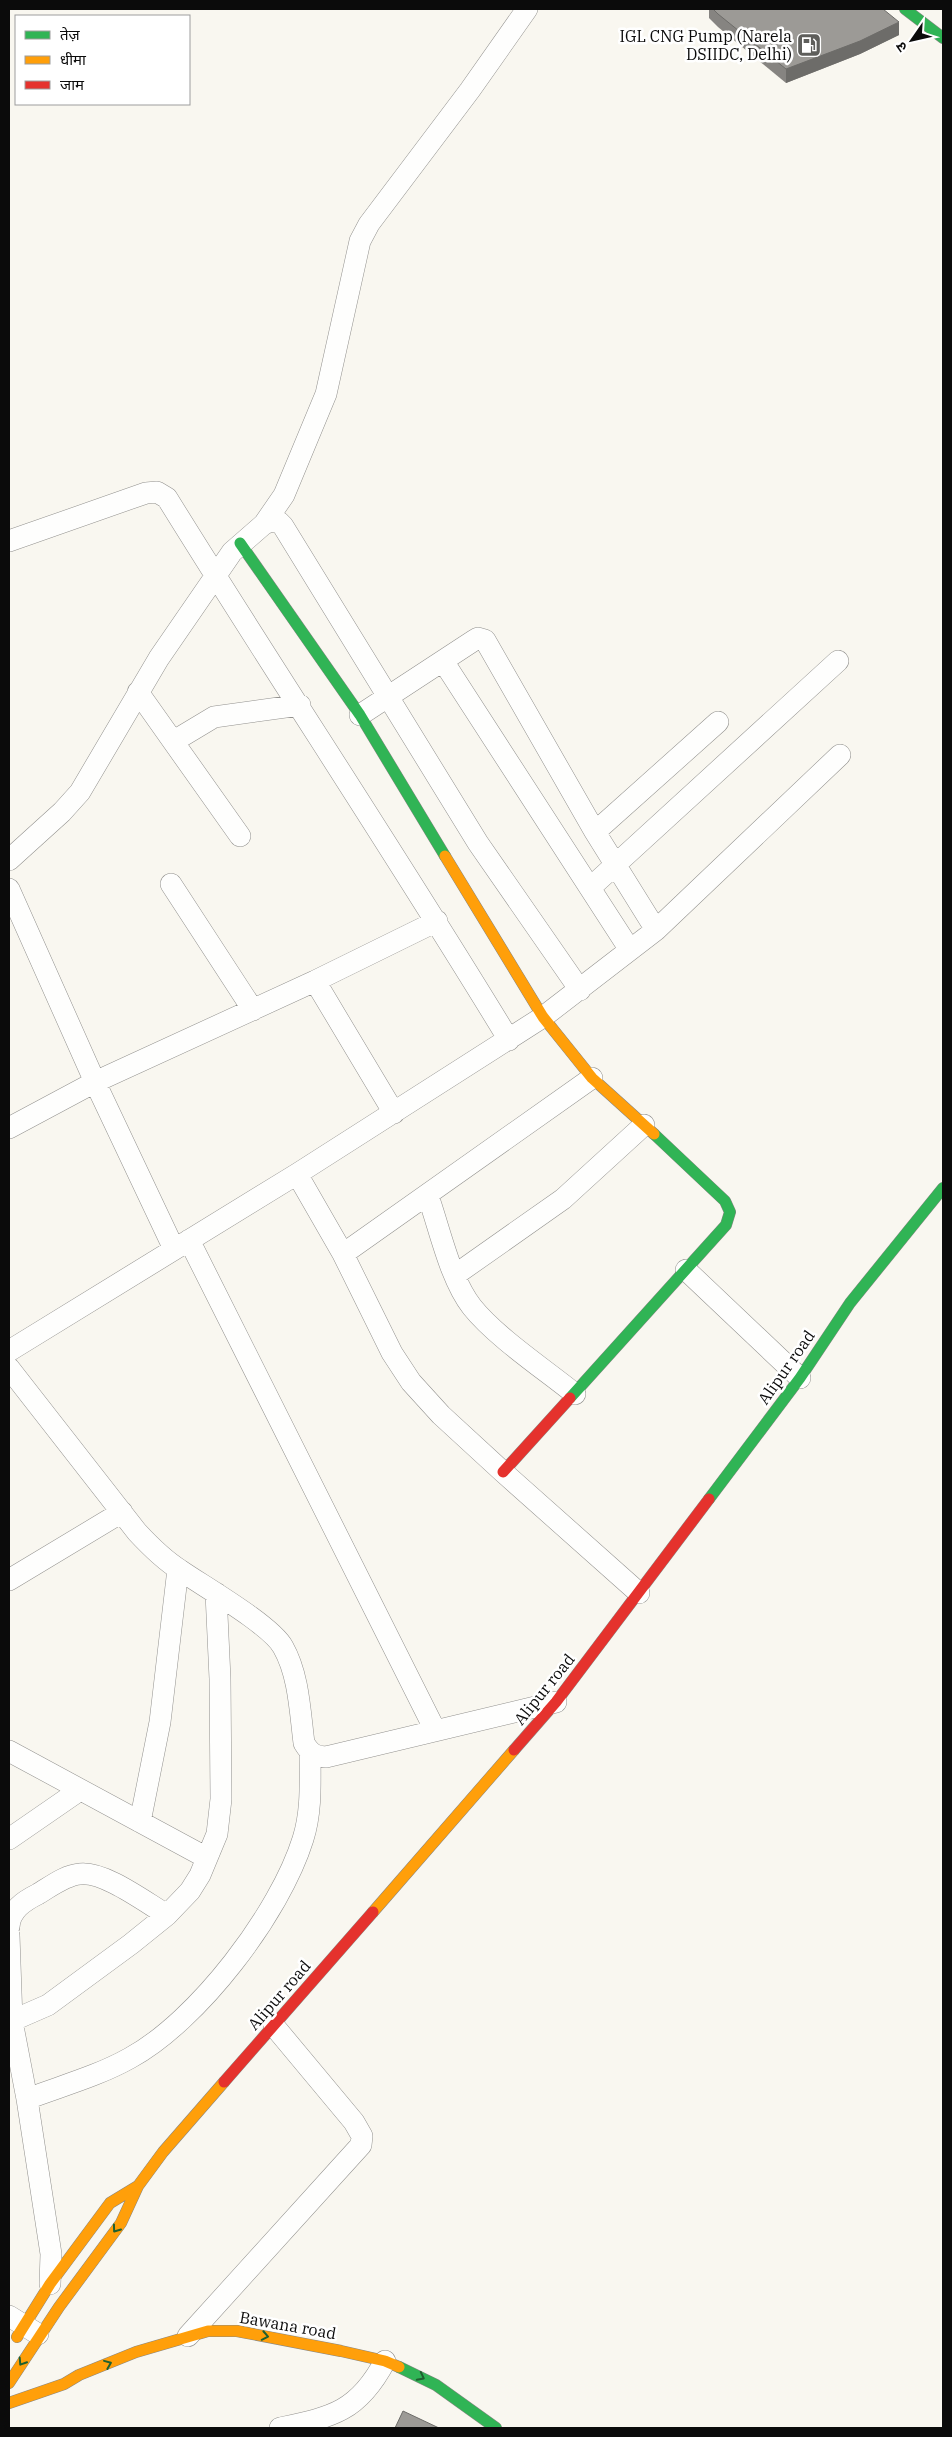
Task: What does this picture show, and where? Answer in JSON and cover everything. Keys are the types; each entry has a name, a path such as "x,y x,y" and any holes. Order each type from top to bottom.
{"street":[{"path":"9,860 50,824 76,797 138,692 232,552 240,543 264,524 284,495 326,394 360,241 370,224 470,90 527,9"},
{"path":"905,9 943,38"},
{"path":"9,541 146,493 156,492 167,498 215,578 300,705 509,1040"},
{"path":"264,524 272,521 284,526 478,843 580,990"},
{"path":"240,543 360,715 543,1017 592,1078 715,1190 725,1200 730,1212 726,1225 503,1472"},
{"path":"360,715 478,638 486,640 595,832 656,930"},
{"path":"443,660 630,950"},
{"path":"590,888 838,662"},
{"path":"138,692 240,836"},
{"path":"174,741 214,717 300,705"},
{"path":"595,832 718,722"},
{"path":"9,1351 298,1174 543,1017 656,930 840,755"},
{"path":"171,884 254,1010"},
{"path":"9,889 95,1082 435,1730"},
{"path":"9,1128 95,1082 254,1010 436,921"},
{"path":"315,981 394,1113"},
{"path":"343,1254 428,1196 592,1078"},
{"path":"455,1275 563,1198 644,1125"},
{"path":"298,1174 343,1254 392,1353 410,1382 440,1415 639,1593"},
{"name":"Alipur road","path":"9,2383 24,2325 121,2223 138,2186 163,2152 556,1702 800,1378 850,1303 943,1188"},
{"path":"428,1196 455,1275 471,1306 486,1322 575,1394"},
{"path":"686,1270 800,1378"},
{"path":"9,1368 154,1550 178,1569 268,1630 282,1645 290,1662 304,1743 310,1752 317,1756 326,1757 556,1702"},
{"path":"9,1580 122,1512"},
{"path":"140,1822 160,1722 178,1569"},
{"path":"10,2022 48,2005 131,1944 167,1914 190,1891 207,1858 217,1834 221,1799 220,1679 216,1593"},
{"path":"9,1751 207,1858"},
{"path":"28,2099 107,2069 151,2045 181,2018 233,1962 276,1898 291,1871 310,1810 310,1752"},
{"path":"9,1840 80,1790"},
{"path":"9,1927 10,1918 26,1900 68,1877 78,1874 100,1876 167,1914"},
{"path":"9,1936 10,2022 28,2099 51,2254 50,2284"},
{"path":"188,2336 361,2145 362,2136 354,2122 274,2026"},
{"name":"Alipur road","path":"9,2350 50,2284 110,2203 138,2186"},
{"name":"Bawana road","path":"9,2402 64,2384 79,2375 136,2352 208,2331 237,2331 341,2350 377,2373 436,2385 496,2428"},
{"path":"280,2428 329,2417 358,2398 377,2373"},
{"name":"Bawana road","path":"64,2384 85,2385"}],"building":[{"name":"IGL CNG Pump (Narela DSIIDC, Delhi)","path":"713,9 883,9 899,22 860,41 786,69"},
{"path":"403,2411 439,2428 395,2428"}],"traffic: fast":[{"path":"905,9 943,38"},
{"path":"240,543 360,715 445,856"},
{"path":"570,1398 726,1225 730,1212 725,1201 654,1134"},
{"path":"709,1499 800,1378 850,1303 943,1188"},
{"path":"399,2367 436,2385 496,2428"}],"traffic: slow":[{"path":"445,856 543,1017 592,1078 654,1134"},
{"path":"373,1912 514,1750"},
{"path":"9,2383 59,2307 121,2223 138,2186 163,2152 224,2082"},
{"path":"17,2337 50,2284 110,2203 138,2186"},
{"path":"9,2403 64,2384 79,2375 136,2352 208,2331 237,2331 341,2351 385,2361 399,2367"}],"traffic: jam":[{"path":"503,1472 570,1398"},
{"path":"514,1750 556,1702 709,1499"},
{"path":"224,2082 373,1912"}],"place":[{"name":"IGL CNG Pump (Narela DSIIDC, Delhi)","path":"809,45"}]}
